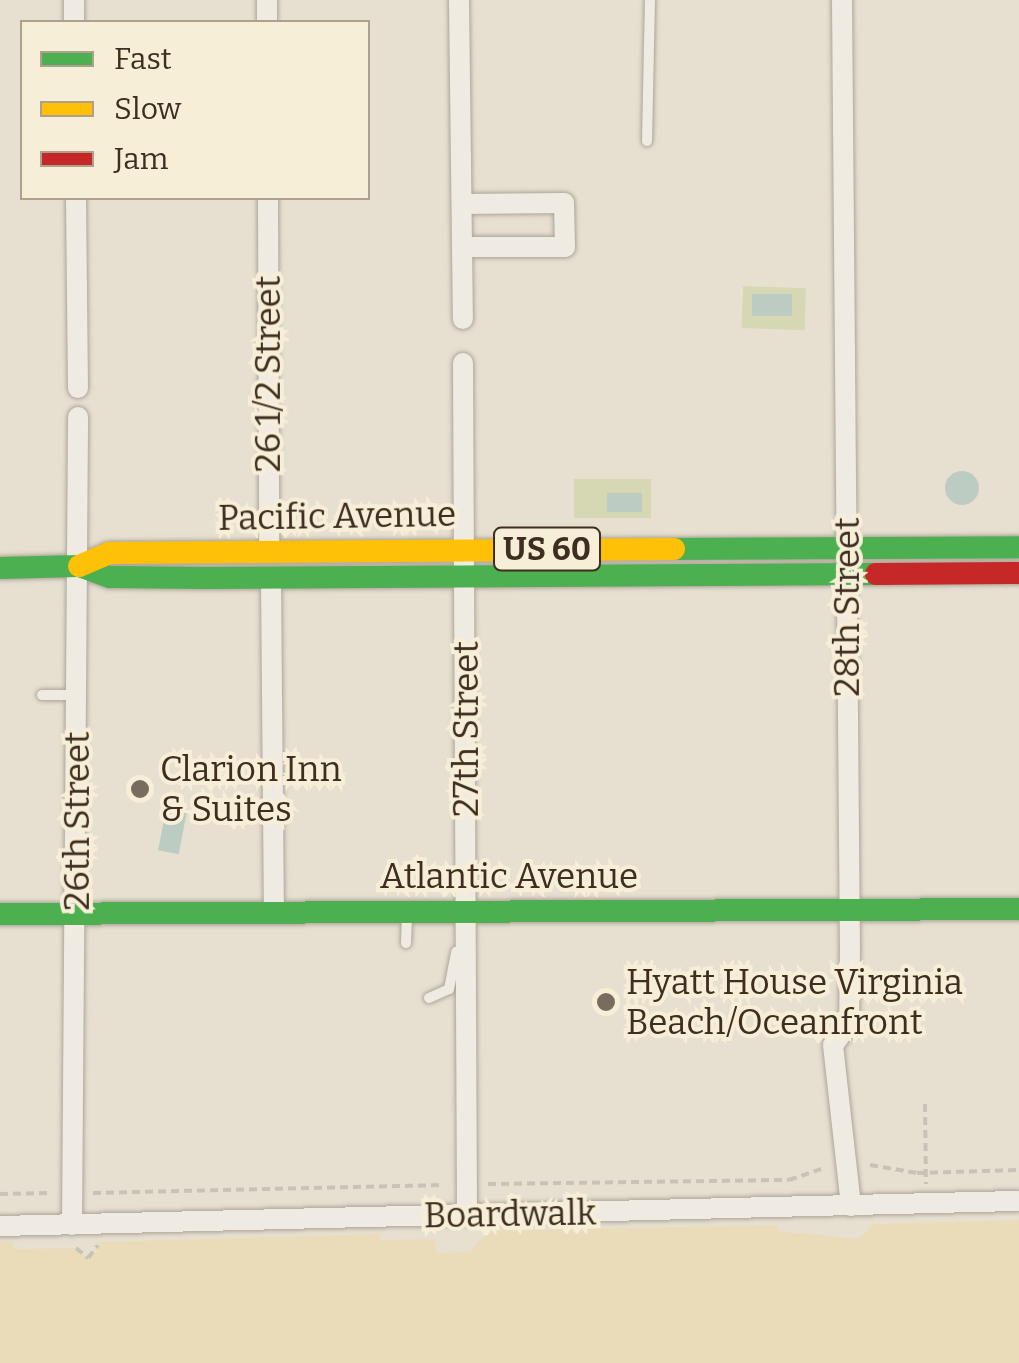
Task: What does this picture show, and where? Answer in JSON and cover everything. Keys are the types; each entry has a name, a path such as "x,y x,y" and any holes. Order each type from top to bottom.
{"main road":[{"name":"Pacific Avenue","path":"79,566 109,553 1019,547"},
{"name":"Pacific Avenue","path":"0,568 79,566 110,577 271,578 1019,574"},
{"name":"Atlantic Avenue","path":"0,914 1019,909"}],"street":[{"path":"459,0 463,319"},
{"name":"28th Street","path":"842,0 850,978 849,1024 833,1045 839,1135 850,1165 850,1206"},
{"path":"76,200 78,388"},
{"name":"26 1/2 Street","path":"268,200 269,552"},
{"path":"462,204 564,203 564,247 463,247"},
{"name":"27th Street","path":"463,362 462,911 467,1215"},
{"name":"26th Street","path":"72,1226 78,417"},
{"path":"271,578 274,912"},
{"name":"Boardwalk","path":"0,1226 1019,1202"}],"lane":[{"path":"648,141 650,0"},
{"path":"42,695 78,695"},
{"path":"429,998 449,990 455,978 462,911"},
{"path":"406,943 407,912"}],"path":[{"path":"925,1104 926,1204"},
{"path":"0,1194 789,1180 812,1168 850,1165 926,1172 1019,1170"},
{"path":"76,1248 92,1257 94,1242"}],"green space":[{"path":"743,286 806,288 804,330 742,328"},
{"path":"574,479 651,479 651,518 574,518"}],"sand":[{"path":"1019,1220 1019,1363 0,1363 0,1242 13,1242 14,1249 76,1248 88,1258 97,1252 94,1242 380,1234 379,1240 435,1239 436,1253 469,1252 489,1231 777,1225 778,1231 859,1239 873,1224"}],"shaded area":[{"path":"752,294 792,294 792,316 752,316"},
{"path":"962,471 974,476 979,488 974,500 962,505 950,500 945,488 950,476"},
{"path":"607,493 642,493 642,512 607,512"},
{"path":"167,804 188,808 179,854 158,850"}],"traffic: fast":[{"path":"674,549 1019,547"},
{"path":"0,568 79,566 110,577 204,578 876,574"},
{"path":"0,914 1019,909"}],"traffic: slow":[{"path":"79,566 109,553 674,549"}],"traffic: jam":[{"path":"876,574 1019,573"}],"place":[{"name":"Clarion Inn & Suites","path":"140,789"},
{"name":"Hyatt House Virginia Beach/Oceanfront","path":"606,1002"}]}
